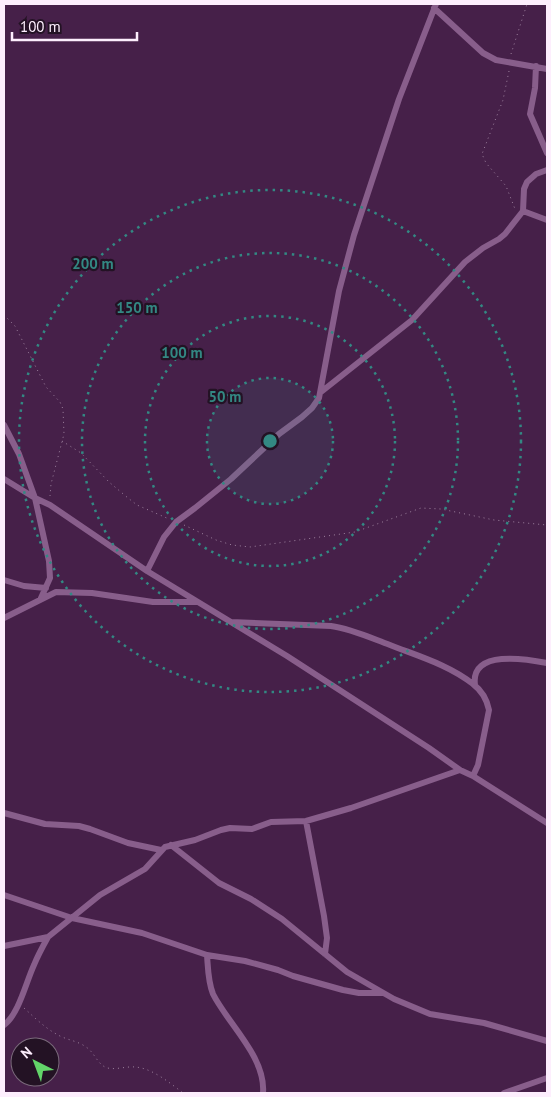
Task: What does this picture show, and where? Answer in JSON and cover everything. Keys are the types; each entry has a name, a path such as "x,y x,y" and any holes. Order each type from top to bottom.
{"street":[{"path":"147,571 164,537 176,522 224,484 279,434 302,418 312,408 320,392 339,291 354,235 393,116 435,6 483,53 496,60 547,69"},
{"path":"536,66 535,88 530,114 547,153"},
{"path":"320,392 412,320 465,262 483,248 499,239 523,211 526,182 536,174 547,170"},
{"path":"523,211 547,220"},
{"path":"4,425 19,454 35,498 50,571 41,599"},
{"path":"4,479 50,505 147,571 287,656 460,770 473,776 547,823"},
{"path":"4,580 24,586 46,588"},
{"path":"4,618 56,592 92,594 154,602 197,602"},
{"path":"230,622 331,626 346,629 441,665 475,685 487,703 489,710 478,765 473,776"},
{"path":"475,685 475,674 479,668 491,661 515,659 547,663"},
{"path":"4,946 48,936 100,895 144,869 160,850 171,845 230,828 245,829 272,822 306,821 351,808 460,770"},
{"path":"4,813 45,824 79,826 128,843 160,850"},
{"path":"306,821 324,916 327,938 325,954"},
{"path":"171,845 219,883 251,899 276,915 347,972 383,993 430,1014 484,1023 547,1041"},
{"path":"4,895 72,918 142,933 207,956 245,961 343,990 383,993"},
{"path":"4,1025 18,1002 34,963 48,936"},
{"path":"207,956 209,981 214,994 254,1058 263,1077 263,1093"},
{"path":"504,1093 547,1078"}],"path":[{"path":"517,217 506,186 486,164 482,154 503,100 516,35 527,4"},
{"path":"4,315 15,326 46,387 60,402 63,410 62,441 50,484 50,505"},
{"path":"62,441 81,454 109,482 138,505 191,527 216,540 232,545 250,547 355,532 421,508 441,509 494,520 547,526"},
{"path":"18,1002 44,1026 92,1051 103,1066 110,1069 137,1067 145,1069 183,1093"}]}
